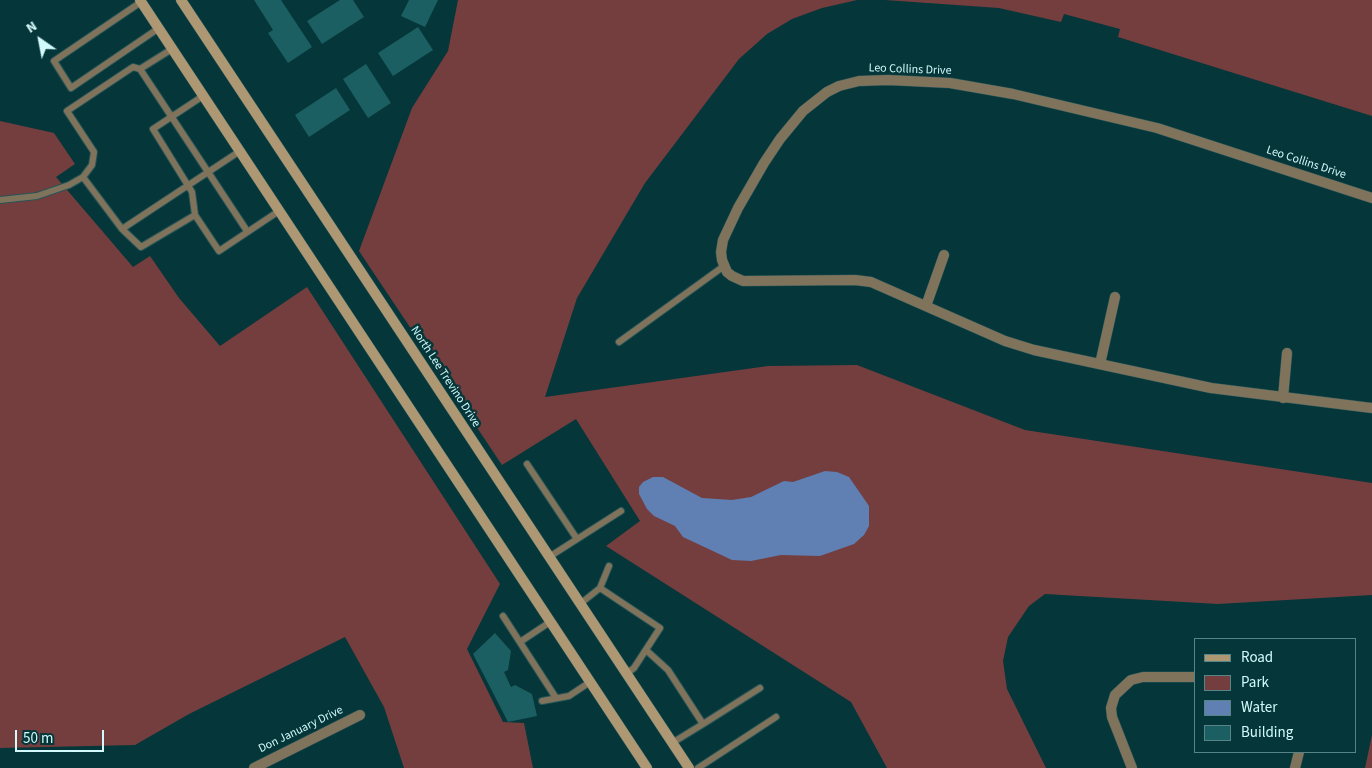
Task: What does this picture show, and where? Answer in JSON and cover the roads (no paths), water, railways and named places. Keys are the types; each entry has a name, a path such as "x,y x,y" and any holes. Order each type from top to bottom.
{"main road":[{"name":"North Lee Trevino Drive","path":"181,0 689,768"},
{"path":"141,1 647,768"}],"street":[{"name":"Leo Collins Drive","path":"724,266 720,252 723,240 738,208 764,162 780,139 803,111 827,92 839,86 859,81 888,80 950,83 1022,97 1173,133 1372,198"},
{"path":"926,306 944,255"},
{"path":"724,266 732,276 743,281 855,280 871,282 1005,341 1034,350 1180,383 1283,398 1372,408"},
{"path":"1100,364 1115,297"},
{"path":"1283,398 1287,353"},
{"path":"1132,768 1112,717 1111,708 1115,695 1131,680 1143,677 1194,678"},
{"name":"Don January Drive","path":"254,768 360,715"},
{"path":"1296,768 1299,753"}],"lane":[{"path":"141,1 54,61 71,88 159,28"},
{"path":"140,69 172,48"},
{"path":"0,200 36,196 69,185 83,177 92,165 94,152 67,111 133,67 140,69 247,232"},
{"path":"203,96 152,130 192,192 195,215 219,251 279,210"},
{"path":"122,229 240,152"},
{"path":"83,177 122,229 141,248 195,215"},
{"path":"619,342 724,266"},
{"path":"527,464 577,539"},
{"path":"549,557 620,511"},
{"path":"580,604 600,588 609,566"},
{"path":"600,588 660,628 634,668 626,674"},
{"path":"503,616 556,698"},
{"path":"520,642 550,622"},
{"path":"646,650 668,670 703,724"},
{"path":"542,701 569,696 590,682"},
{"path":"672,743 760,688"},
{"path":"698,768 776,717"}],"water":[{"path":"825,471 837,472 849,477 869,506 869,526 864,535 854,544 820,556 781,555 751,561 732,560 683,537 675,526 654,516 647,509 639,494 639,487 643,482 653,477 663,477 702,498 732,500 751,497 784,481 793,482"}]}
